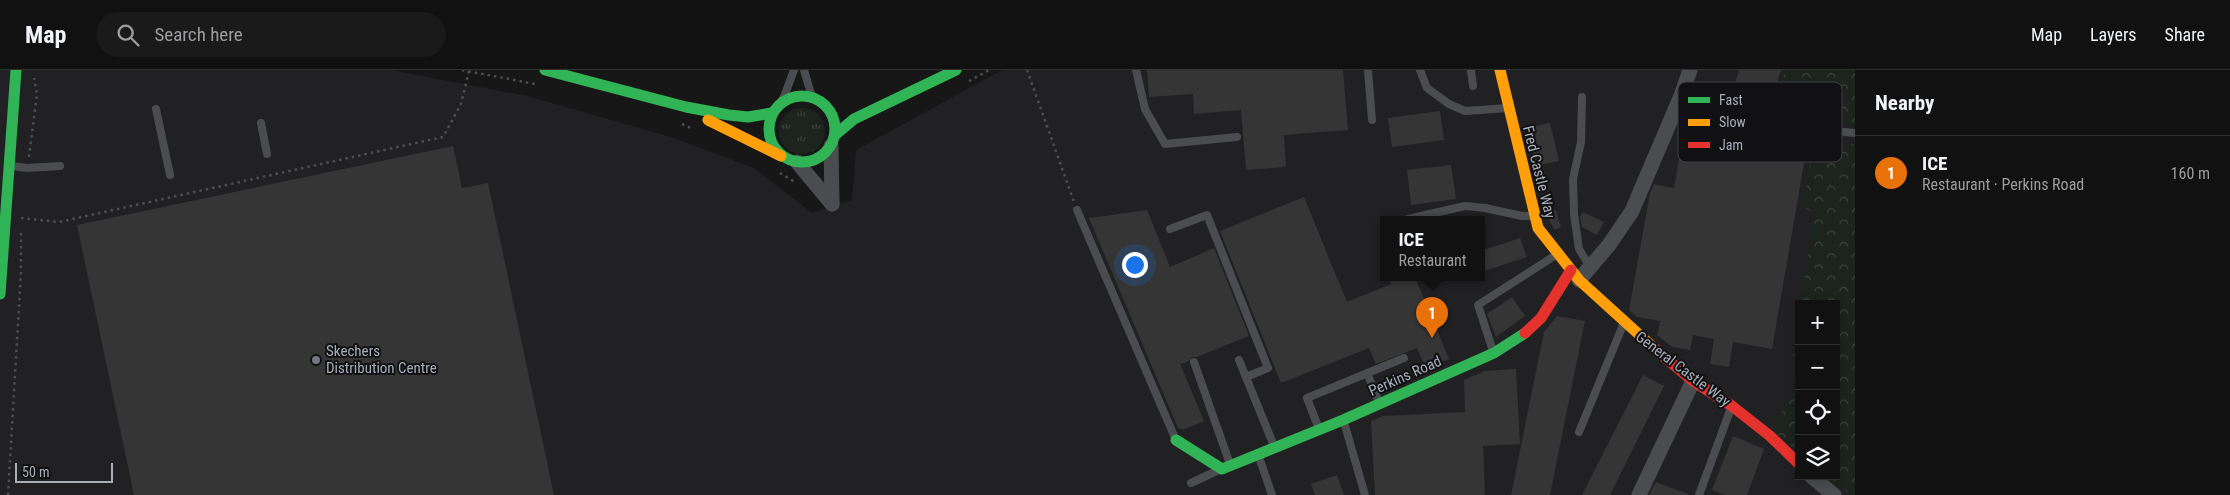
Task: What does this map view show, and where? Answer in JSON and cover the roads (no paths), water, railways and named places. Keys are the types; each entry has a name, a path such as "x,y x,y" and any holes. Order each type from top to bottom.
{"street":[{"path":"0,294 16,70"},
{"path":"544,70 592,80 686,107 702,108 738,118 749,119 775,110 794,97 817,100 839,106"},
{"path":"686,107 701,117 782,157 797,162 807,162 825,154 833,140 854,119 956,70"},
{"name":"Fred Castle Way","path":"1500,70 1538,228 1575,275"},
{"path":"1686,82 1690,70"},
{"path":"797,162 832,204 833,116 817,100"},
{"path":"861,104 888,102"},
{"path":"1575,275 1590,268 1609,245 1632,211 1678,105"},
{"path":"775,110 768,132 770,142 782,157"},
{"name":"General Castle Way","path":"1575,275 1624,323 1693,381 1732,406 1770,436 1795,460"},
{"name":"Perkins Road","path":"1226,467 1320,430 1494,353 1519,338 1541,318 1575,275"},
{"path":"1639,495 1693,381"},
{"path":"1176,440 1226,467"},
{"path":"1816,480 1834,495"}],"lane":[{"path":"775,110 784,97 794,70"},
{"path":"804,70 817,100"},
{"path":"1136,70 1145,109 1165,144 1237,137"},
{"path":"1368,70 1372,120"},
{"path":"1420,70 1427,88 1450,104 1466,111 1508,108"},
{"path":"1471,70 1473,86"},
{"path":"1582,97 1581,142 1572,179 1579,249 1590,268"},
{"path":"156,109 170,175"},
{"path":"260,123 267,154"},
{"path":"1842,132 1855,133"},
{"path":"10,166 28,168 60,166"},
{"path":"1421,216 1465,206 1522,216 1535,216"},
{"path":"1077,210 1176,440"},
{"path":"1170,229 1207,215 1268,368 1246,377"},
{"path":"1494,353 1478,305 1558,254"},
{"path":"1579,432 1624,323"},
{"path":"1320,430 1307,398 1404,358"},
{"path":"1239,360 1275,448"},
{"path":"1194,362 1226,467"},
{"path":"1367,373 1380,404"},
{"path":"1699,495 1732,406"},
{"path":"1343,420 1365,495"},
{"path":"1258,456 1272,495"},
{"name":"Perkins Road","path":"1191,483 1226,467"}],"place":[{"name":"ICE","path":"1432,338"},
{"name":"Skechers Distribution Centre","path":"316,360"}]}
